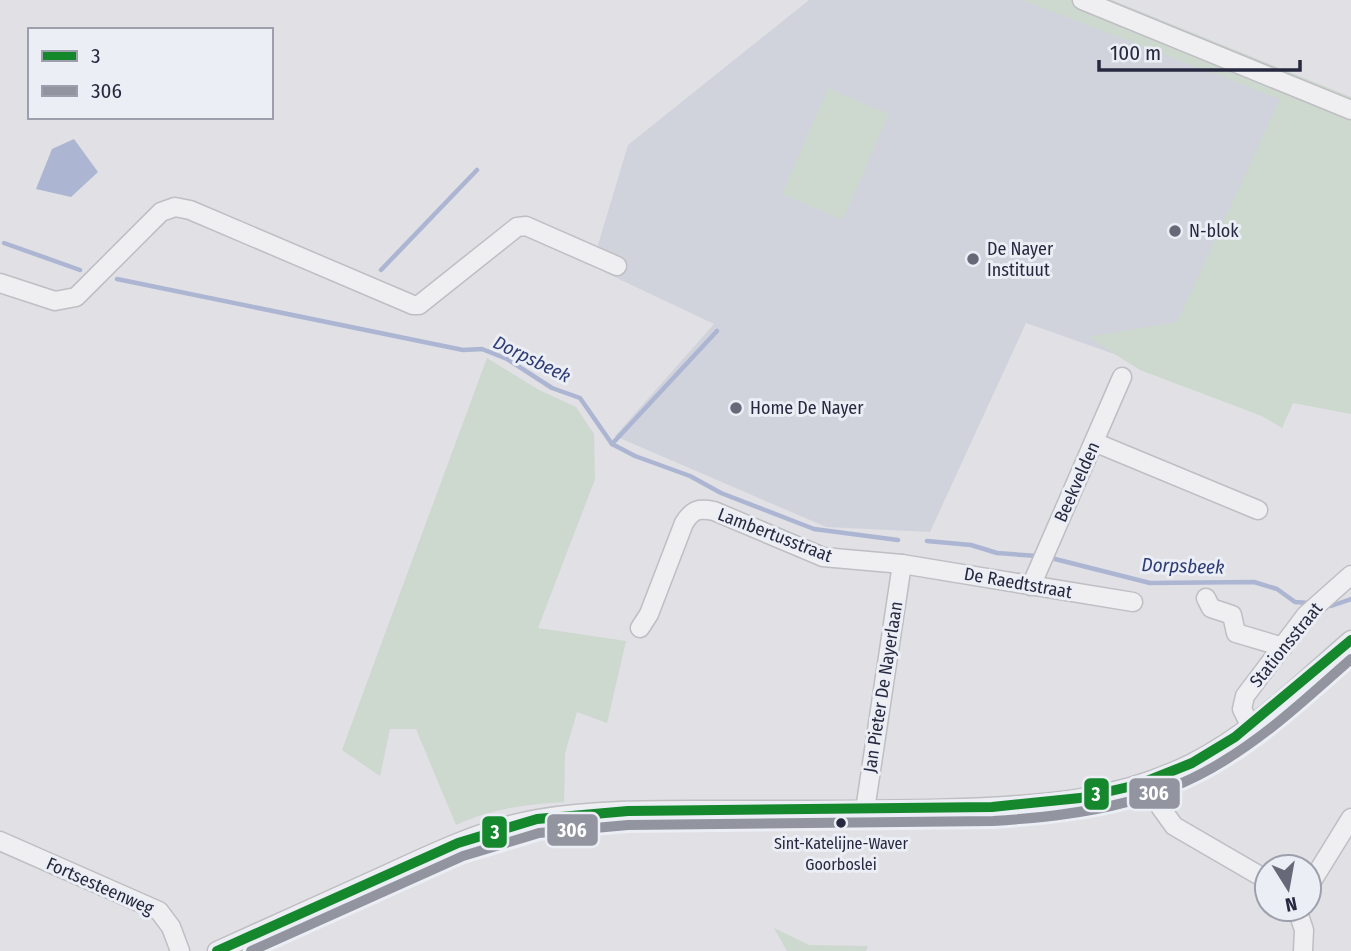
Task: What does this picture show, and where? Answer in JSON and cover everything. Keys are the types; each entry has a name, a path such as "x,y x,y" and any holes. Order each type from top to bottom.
{"street":[{"path":"1082,0 1351,110"},
{"path":"0,283 55,301 76,297 161,212 175,207 190,210 419,305 517,227 526,226 617,267"},
{"name":"Beekvelden","path":"1031,586 1122,377"},
{"path":"1094,442 1258,510"},
{"name":"Lambertusstraat","path":"639,628 649,614 684,523 690,513 700,508 714,511 823,557 902,564"},
{"name":"De Raedtstraat","path":"902,564 1133,602"},
{"name":"Jan Pieter De Nayerlaan","path":"864,810 902,564"},
{"name":"Stationsstraat","path":"1250,725 1242,704 1306,615 1351,575"},
{"path":"1206,598 1211,608 1231,615 1236,633 1283,647"},
{"name":"Stationsstraat","path":"217,951 457,842 501,827 584,812 864,810 1065,803 1091,799 1150,782 1214,751 1250,725 1351,640"},
{"path":"1150,782 1161,808 1174,826 1253,872"},
{"path":"1323,863 1351,818"},
{"name":"Fortsesteenweg","path":"0,841 159,911 171,927 180,951"},
{"path":"1302,923 1303,951"}],"shaded area":[{"name":"De Nayer Instituut","path":"809,0 1045,0 1170,49 1207,70 1281,99 1279,412 1026,323 930,532 826,527 615,436 714,324 604,272 598,245 628,145"},
{"path":"1022,0 1112,0 1351,97 1351,414 1293,403 1282,428 1262,416 1140,370 1088,337 1177,322 1280,99"},
{"path":"828,88 889,114 843,220 782,194"},
{"path":"487,358 539,390 576,407 594,434 595,479 538,628 626,641 607,723 577,712 565,753 564,802 508,808 456,825 416,729 390,729 380,776 342,750"},
{"path":"774,928 809,945 868,946 866,951 787,951"}],"water":[{"path":"74,139 98,172 71,197 36,189 52,149"}],"waterway":[{"path":"381,270 477,170"},
{"name":"Dorpsbeek","path":"4,243 80,270"},
{"name":"Dorpsbeek","path":"117,279 463,350 482,349 507,359 552,388 580,398 612,444 635,456 690,476 721,493 814,529 898,540"},
{"path":"612,444 717,331"},
{"name":"Dorpsbeek","path":"927,541 971,545 997,553 1037,556"},
{"name":"Dorpsbeek","path":"1055,559 1150,583 1254,582 1277,589 1295,602 1309,603"},
{"name":"Dorpsbeek","path":"1331,606 1351,599"}],"transit line":[{"name":"3","path":"217,951 458,843 537,819 628,811 992,807 1080,798 1137,785 1192,763 1235,737 1351,640"},
{"name":"306","path":"251,951 463,856 539,833 628,825 993,821 1053,816 1112,806 1168,789 1196,777 1240,751 1351,659"}],"place":[{"name":"N-blok","path":"1175,231"},
{"name":"De Nayer Instituut","path":"973,259"},
{"name":"Home De Nayer","path":"736,408"},
{"name":"Sint-Katelijne-Waver Goorboslei","path":"841,823"}]}
